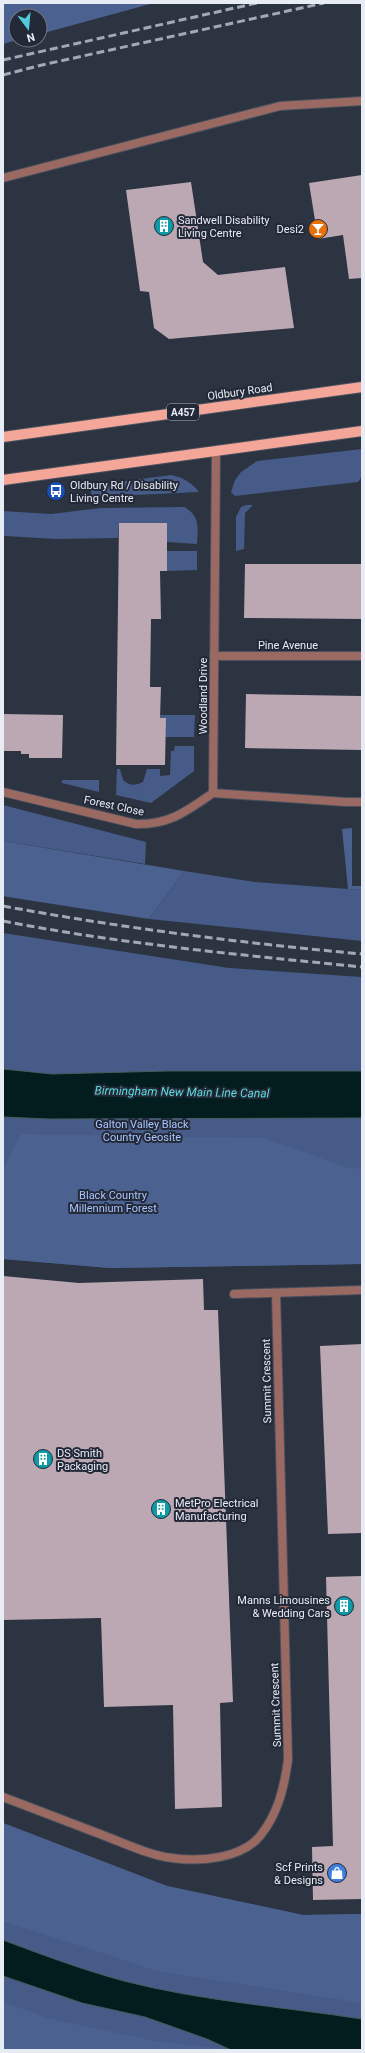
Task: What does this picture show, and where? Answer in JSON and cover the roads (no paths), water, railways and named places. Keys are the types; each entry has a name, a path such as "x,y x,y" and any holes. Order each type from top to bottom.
{"main road":[{"name":"Oldbury Road","path":"3,437 362,387"},
{"path":"3,480 362,431"}],"street":[{"path":"3,178 280,106 362,101"},
{"name":"Woodland Drive","path":"214,793 216,451"},
{"name":"Pine Avenue","path":"214,656 362,656"},
{"name":"Forest Close","path":"3,792 136,824 153,825 173,819 214,793"},
{"path":"214,793 362,802"},
{"path":"234,1294 362,1290"},
{"name":"Summit Crescent","path":"3,1797 133,1847 171,1858 192,1859 225,1856 245,1848 259,1837 272,1819 283,1792 288,1760 276,1293"}],"water":[{"name":"Birmingham New Main Line Canal","path":"3,1069 52,1074 168,1071 362,1071 362,1118 49,1119 3,1117"},
{"path":"3,1940 93,1972 153,1988 213,1999 362,2019 362,2050 231,2050 207,2039 145,2017 82,2003 3,1976"}],"railway":[{"path":"3,60 257,3"},
{"path":"3,75 42,65 324,3"},
{"path":"3,906 182,934 362,954"},
{"path":"3,921 137,942 362,967"}],"place":[{"name":"Sandwell Disability Living Centre","path":"164,226"},
{"name":"Desi2","path":"318,229"},
{"name":"Oldbury Rd / Disability Living Centre","path":"56,491"},
{"name":"DS Smith Packaging","path":"43,1459"},
{"name":"MetPro Electrical Manufacturing","path":"161,1509"},
{"name":"Manns Limousines & Wedding Cars","path":"344,1606"},
{"name":"Scf Prints & Designs","path":"337,1873"}],"park label":[{"name":"Galton Valley Black Country Geosite","path":"142,1130"},
{"name":"Black Country Millennium Forest","path":"113,1201"}]}
